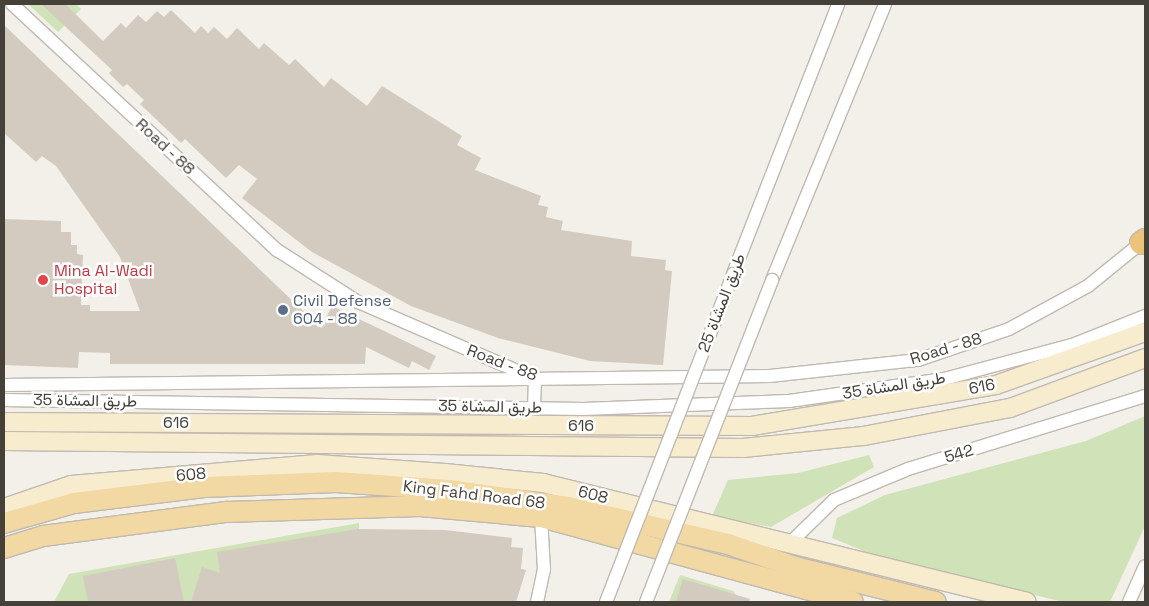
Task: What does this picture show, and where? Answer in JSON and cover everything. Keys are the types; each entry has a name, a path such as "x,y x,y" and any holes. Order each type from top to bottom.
{"main road":[{"name":"616","path":"4,422 752,426 996,385 1145,332"},
{"name":"616","path":"4,441 743,448 864,436 1010,408 1145,358"},
{"name":"608","path":"4,508 71,485 317,464 543,483 1027,602"},
{"name":"King Fahd Road 68","path":"4,523 74,503 204,487 336,482 449,490 568,506 728,544 795,567 936,602"},
{"name":"King Fahd Road 68","path":"4,548 43,536 226,512 420,506 541,517 853,602"}],"street":[{"name":"Road - 88","path":"12,4 277,250 358,302 535,379 770,376 918,360 1009,329 1088,286 1143,242"},
{"name":"طريق المشاة 25","path":"606,602 838,4"},
{"path":"646,602 772,280 885,4"},
{"name":"طريق المشاة 35","path":"4,400 534,408 789,402 944,379 1072,345 1145,316"},
{"path":"4,385 535,379 534,408"},
{"name":"542","path":"789,544 834,500 908,469 1145,396"},
{"path":"537,602 544,570 541,517"},
{"path":"1129,602 1145,566"}],"green space":[{"path":"28,4 76,4 81,9 58,32"},
{"path":"1145,416 1145,526 1110,602 1063,602 871,554 832,538 837,518 885,495 1086,441"},
{"path":"869,455 874,467 771,527 712,516 728,480 798,473"},
{"path":"359,523 360,557 345,602 54,602 69,574"},
{"path":"680,575 733,591 741,602 669,602"}],"building":[{"path":"41,4 65,4 103,41 121,23 126,28 138,15 146,22 157,11 164,17 171,10 195,33 201,26 208,33 214,27 227,39 237,28 259,49 264,43 289,65 295,59 324,87 331,78 367,106 382,86 462,136 457,145 481,158 475,170 541,196 538,205 548,207 546,217 563,221 561,230 632,241 631,256 666,260 665,270 672,271 663,365 590,361 498,338 411,306 312,252 242,198 257,179 239,165 226,178 185,139 181,143 140,104 144,100 127,84 123,87 109,73 112,70"},
{"path":"4,25 321,328 332,306 436,356 429,370 412,361 409,368 366,347 365,364 110,364 110,353 79,352 78,368 4,365 4,219 61,221 61,232 71,232 71,245 77,245 77,254 83,255 81,305 90,305 90,311 140,311 120,257 56,166 42,156 36,162 4,133"},
{"path":"358,529 445,530 512,538 511,547 523,548 521,569 526,570 516,602 191,602 202,567 220,573 217,552"},
{"path":"175,558 184,602 88,602 83,576"},
{"path":"683,579 750,599 749,602 676,602"}],"place":[{"name":"Mina Al-Wadi Hospital","path":"43,280"},
{"name":"Civil Defense 604 - 88","path":"283,310"}]}
